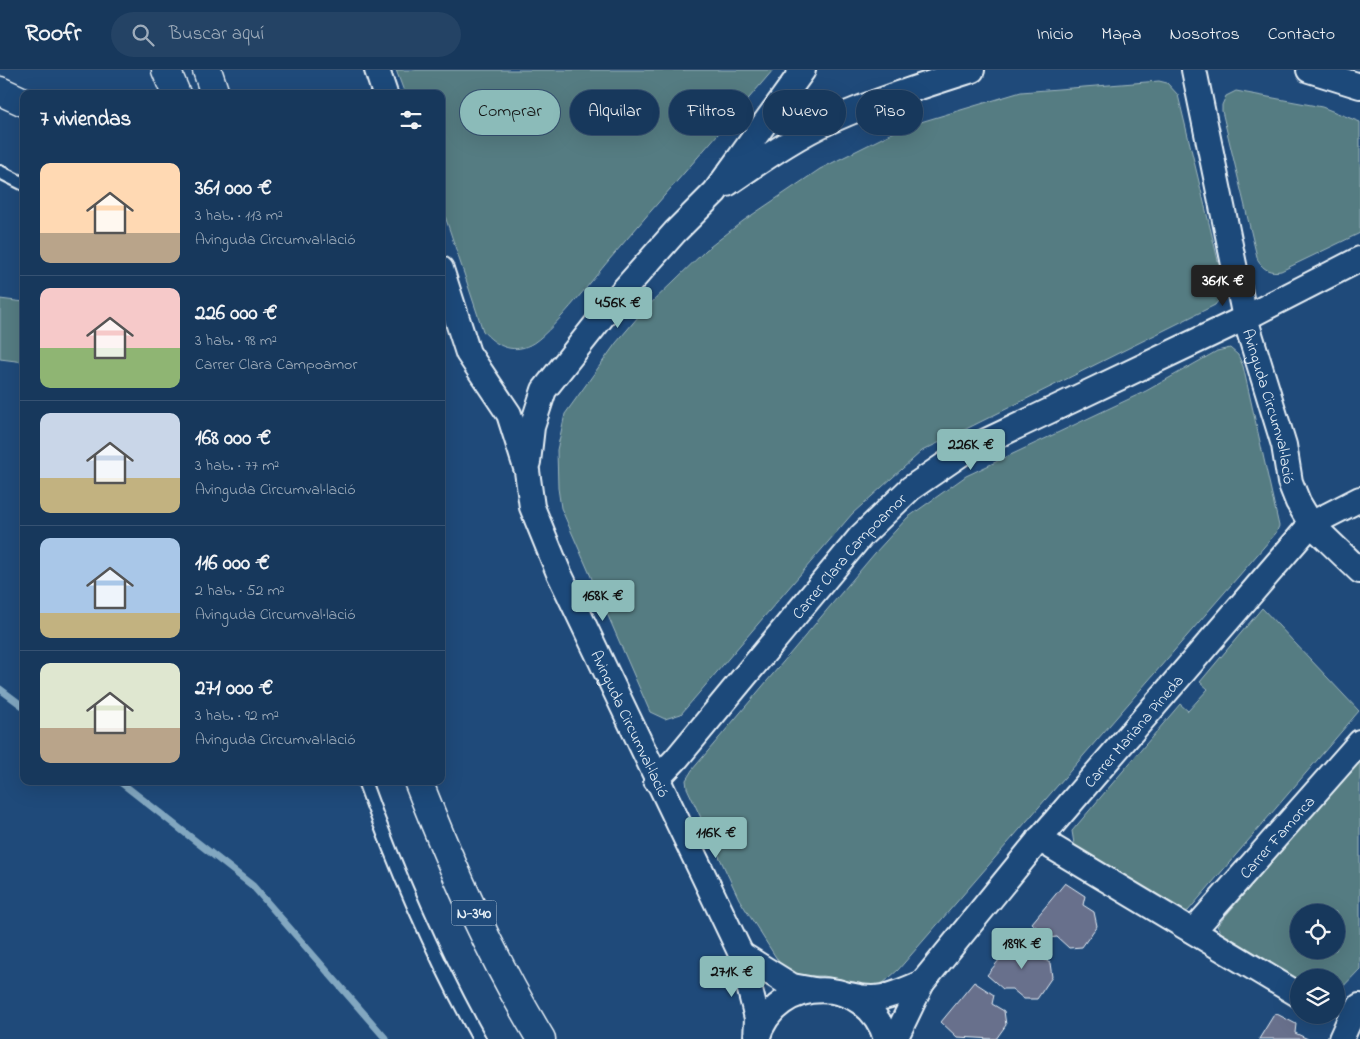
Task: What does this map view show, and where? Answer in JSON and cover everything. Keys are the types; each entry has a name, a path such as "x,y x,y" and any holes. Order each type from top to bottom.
{"main road":[{"path":"166,70 174,90"},
{"path":"207,70 214,90"},
{"path":"0,91 20,100"},
{"name":"N-340","path":"420,785 466,897 523,1010 541,1039"}],"street":[{"path":"377,70 384,90"},
{"path":"527,471 532,427 544,390 621,293 675,232 715,192 803,70"},
{"path":"715,192 783,146 831,121 897,94 972,70"},
{"name":"Avinguda Circumval·lació","path":"1194,70 1245,318 1284,445 1290,482 1311,524 1360,571"},
{"path":"1309,70 1360,86"},
{"name":"Carrer Clara Campoamor","path":"656,780 677,758 861,536 911,488 965,451 1245,318 1360,260"},
{"name":"Avinguda Circumval·lació","path":"445,281 468,353 509,414 527,471 532,507 558,571 656,780 741,954 757,1018 756,1039"},
{"name":"Carrer Mariana Pineda","path":"895,1039 922,983 1040,839 1311,524 1360,498"},
{"name":"Carrer Famorca","path":"1193,931 1360,742"},
{"path":"1040,839 1290,990"},
{"path":"741,954 792,986 816,990"},
{"path":"756,1039 767,1016 784,1000 800,992 823,989 862,998 885,998 922,983"},
{"path":"844,993 865,1005 883,1029 886,1039"}],"lane":[{"path":"0,172 20,182"},
{"path":"365,785 392,857 441,969 479,1039"}],"green space":[{"path":"396,70 773,70 753,93 753,90 669,90 669,135 717,135 548,331 530,345 516,349 498,344 483,331 445,216 445,90 404,90"},
{"path":"1159,81 1167,83 1178,95 1224,285 1224,293 1215,305 922,451 852,514 681,714 665,719 650,712 561,508 558,488 557,450 565,414 616,343 644,310 706,250 743,221 820,169 888,135 923,135 923,121 1021,92"},
{"path":"1236,91 1322,107 1360,122 1360,233 1281,271 1270,271 1260,264 1222,111 1222,105 1226,96"},
{"path":"0,299 20,302 20,362 0,359"},
{"path":"1230,348 1238,355 1243,366 1279,526 1276,533 898,970 881,985 869,985 824,976 797,976 782,967 739,899 687,788 686,780 692,770 875,553 907,518 966,476 1146,391 1217,351"},
{"path":"1262,608 1359,711 1188,911 1183,912 1075,850 1072,831 1180,704 1188,711 1208,689 1200,682"},
{"path":"1360,758 1360,969 1345,985 1345,969 1290,969 1290,975 1223,936 1217,926"}],"building":[{"path":"1065,883 1085,896 1083,905 1094,912 1097,926 1082,947 1069,948 1057,937 1048,938 1032,923"},
{"path":"1020,934 1040,947 1038,956 1050,963 1052,977 1037,999 1024,999 1012,989 1003,989 987,975"},
{"path":"974,982 994,995 992,1004 1004,1011 1006,1025 996,1039 957,1037 941,1022"},
{"path":"1275,1013 1290,1021 1290,1024 1296,1024 1295,1033 1308,1039 1259,1039"}],"waterway":[{"path":"0,689 20,704"},
{"path":"124,785 253,886 386,1039"}]}
